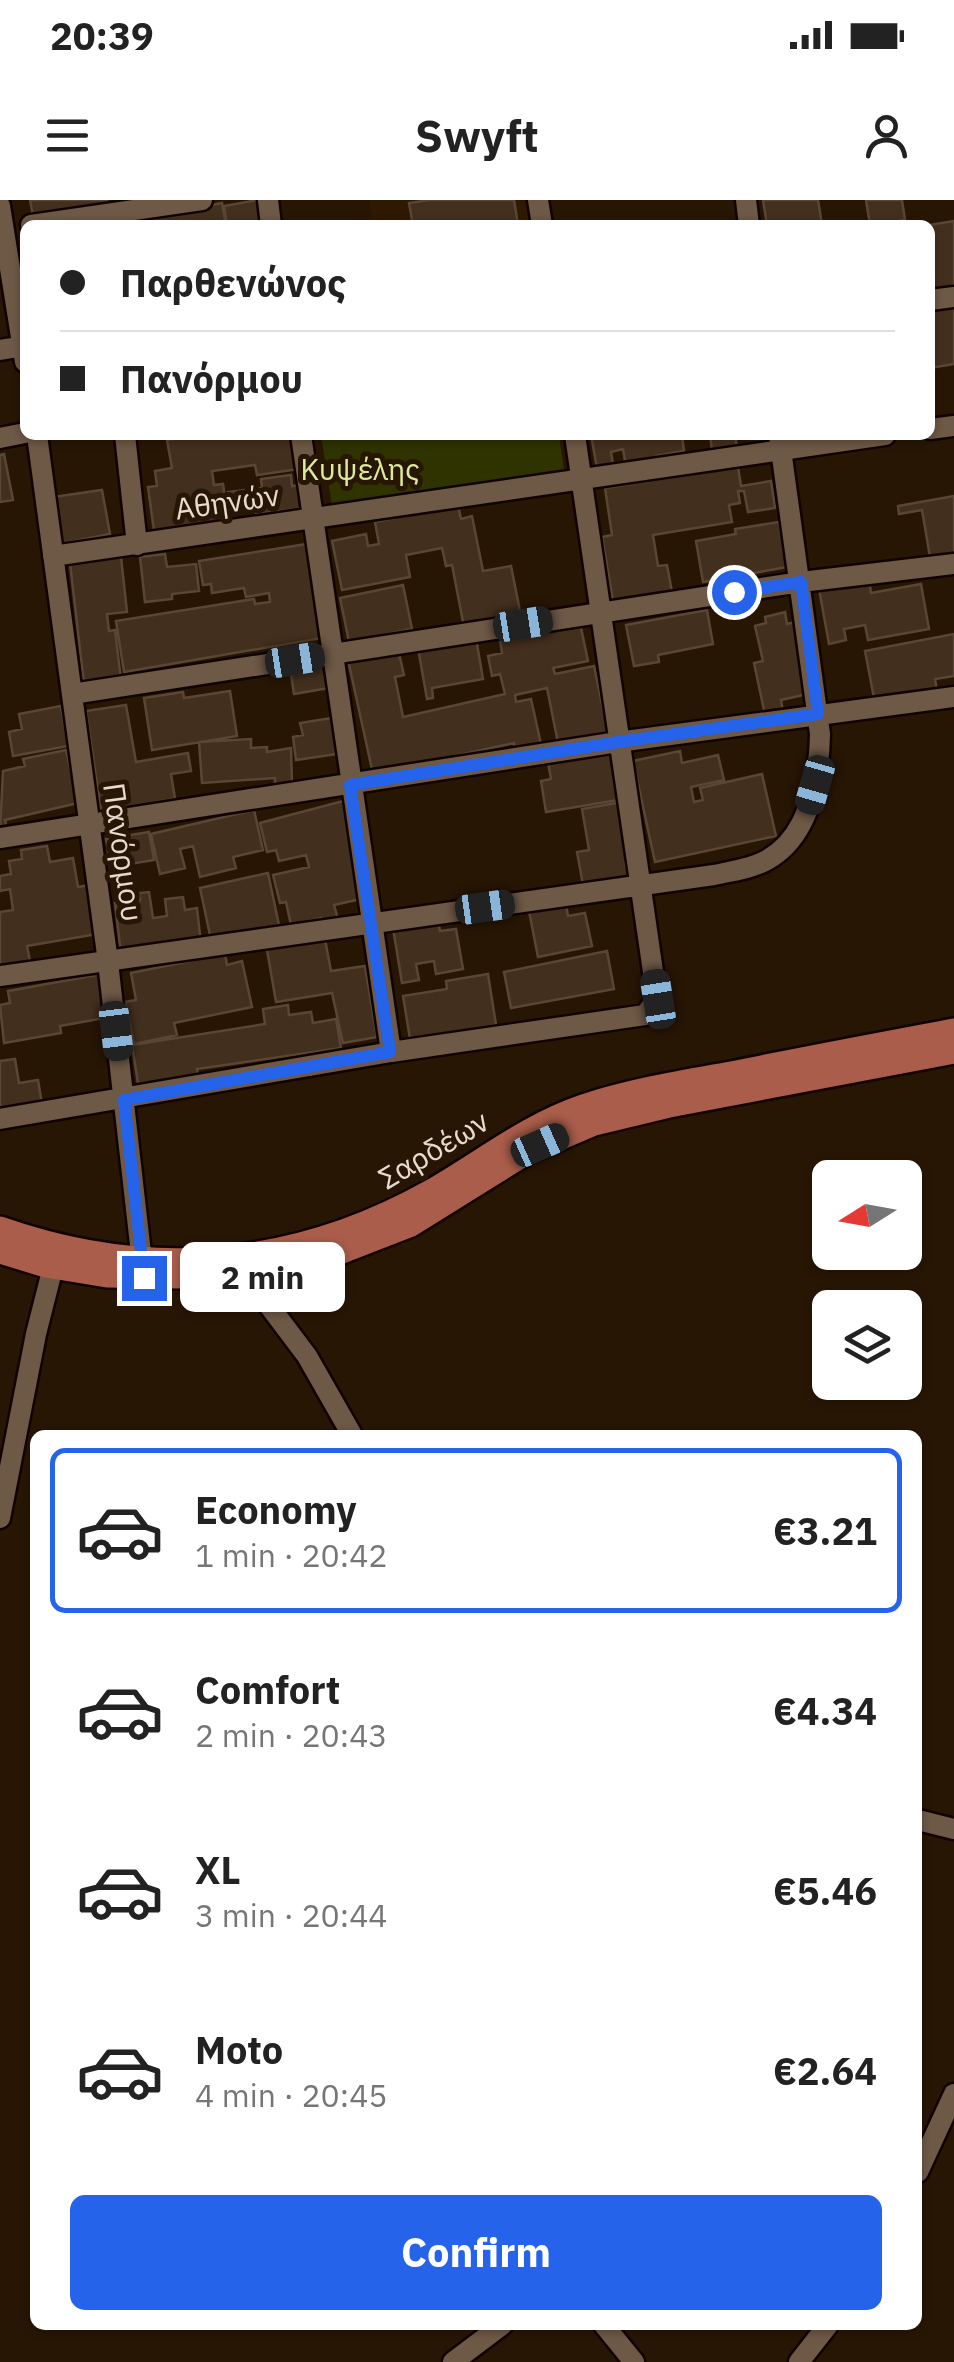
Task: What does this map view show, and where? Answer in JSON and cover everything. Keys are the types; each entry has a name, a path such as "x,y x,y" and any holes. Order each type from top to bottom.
{"main road":[{"name":"Σαρδέων","path":"249,1268 374,1220 434,1190 511,1140 587,1106 664,1086 954,1030"},
{"name":"Σαρδέων","path":"0,1251 53,1266 249,1268 316,1262 412,1224 528,1151 594,1124 655,1108 954,1051"},
{"name":"Σαρδέων","path":"0,1229 143,1269"}],"street":[{"path":"63,220 202,200"},
{"path":"0,206 15,227 20,296"},
{"name":"Πανόρμου","path":"37,440 108,962 143,1269"},
{"path":"126,440 137,545"},
{"path":"302,440 390,1052"},
{"path":"0,1119 390,1052 644,1015 658,999 575,440"},
{"name":"Αθηνών","path":"53,556 582,481 780,442 810,440"},
{"path":"0,976 639,886 737,870 769,859 782,850 802,822 820,756 818,714 780,442"},
{"path":"72,694 801,582 954,564"},
{"path":"0,838 618,742 954,698"},
{"path":"0,1518 53,1266"},
{"path":"249,1268 258,1291 307,1356 349,1430"},
{"path":"922,1821 954,1829"},
{"path":"922,2163 954,2094"},
{"path":"453,2362 495,2330"},
{"path":"608,2330 634,2362"},
{"path":"799,2362 824,2330"}],"shaded area":[{"path":"369,200 526,200 529,220 372,220"}],"green space":[{"name":"Κυψέλης","path":"322,440 560,440 564,470 332,506"}],"building":[{"path":"30,200 107,200 108,206 34,220"},
{"path":"258,200 261,220 226,220 224,206"},
{"path":"514,200 517,220 412,220 409,203"},
{"path":"763,200 818,200 821,220 766,220"},
{"path":"866,200 902,200 905,220 869,220"},
{"path":"222,203 225,220 129,220"},
{"path":"954,221 954,286 935,289 935,224"},
{"path":"954,303 954,364 935,367 935,307"},
{"path":"167,440 295,440 299,469 257,475 255,465 212,471 214,485 223,484 229,527 155,538 148,487 157,486 155,471 172,468"},
{"path":"592,440 683,440 684,451 656,456 657,462 626,467 623,449 611,452 614,471 598,474"},
{"path":"711,440 736,440 738,455 713,459"},
{"path":"4,454 13,500 0,502 0,455"},
{"path":"738,467 741,486 771,481 775,508 748,512 744,491 738,491 740,503 729,505 732,522 653,535 658,566 667,565 672,592 613,601 602,537 612,535 605,488"},
{"path":"291,475 292,486 301,485 304,508 256,514 254,501 230,504 228,492 262,488 261,479"},
{"path":"102,490 110,534 60,544 53,497"},
{"path":"954,496 954,553 930,557 922,510 899,514 898,506"},
{"path":"458,505 461,519 472,516 483,571 511,566 521,616 464,627 452,565 446,566 442,548 406,555 410,577 342,590 332,541 366,534 368,546 379,544 375,522"},
{"path":"779,522 781,533 788,532 793,566 703,582 696,541"},
{"path":"307,544 328,637 124,672 116,621 254,599 255,604 270,602 269,593 246,597 244,588 212,593 211,584 203,585 199,561"},
{"path":"165,554 167,567 196,564 199,591 145,602 140,557"},
{"path":"121,557 127,612 107,614 109,631 115,630 121,680 84,684 70,563"},
{"path":"869,580 871,593 921,584 929,629 868,640 865,625 844,629 846,640 829,644 819,589"},
{"path":"403,585 412,629 349,642 340,598"},
{"path":"707,610 713,644 658,655 659,662 634,666 626,625"},
{"path":"785,612 787,624 799,621 812,693 781,700 783,712 765,715 754,663 763,661 755,626 766,623 765,617"},
{"path":"580,623 588,661 553,668 555,674 594,666 608,732 558,743 547,688 515,695 516,702 531,699 541,744 515,749 514,743 373,774 348,660 398,649 404,675 395,677 403,717 505,694 500,674 492,676 488,656 502,653 500,640"},
{"path":"954,634 954,676 935,679 937,691 875,703 865,651"},
{"path":"476,638 483,679 432,688 433,698 427,699 418,648"},
{"path":"325,662 329,688 294,694 290,668"},
{"path":"230,691 237,736 152,750 144,698 183,692 184,698"},
{"path":"126,705 136,762 188,753 191,771 171,774 175,799 101,811 86,711"},
{"path":"61,706 68,746 13,756 9,732 22,729 19,714"},
{"path":"332,718 337,754 296,760 293,737 303,735 300,723"},
{"path":"251,739 251,748 267,747 267,752 291,748 292,787 275,788 275,778 202,783 199,742"},
{"path":"66,750 78,803 5,820 7,829 0,831 3,771 25,766 23,759"},
{"path":"615,751 624,799 546,812 541,781 551,779 548,762"},
{"path":"680,751 682,763 718,755 724,780 691,787 694,802 703,800 700,788 762,774 776,836 655,862 633,761"},
{"path":"343,801 365,898 334,905 338,919 321,923 321,918 291,925 286,902 280,903 273,875 309,867 306,855 279,861 276,850 267,852 260,823"},
{"path":"622,802 633,861 625,862 628,877 583,885 577,852 589,850 582,809"},
{"path":"254,810 263,850 233,857 236,868 200,877 193,846 180,849 185,868 160,874 151,834"},
{"path":"149,832 154,860 111,867 106,839"},
{"path":"47,846 50,862 73,858 78,887 95,884 103,933 27,946 30,961 0,966 0,912 13,910 10,889 0,891 0,876 11,874 9,861 22,859 21,850"},
{"path":"268,873 279,925 211,940 200,888"},
{"path":"149,892 153,918 167,916 165,899 183,897 185,910 197,908 201,944 121,954 115,903 140,900 139,893"},
{"path":"566,904 568,916 585,913 592,946 538,957 529,911"},
{"path":"438,920 440,931 456,929 463,969 436,974 434,961 416,964 419,980 402,983 393,928"},
{"path":"324,934 331,971 365,966 377,1037 343,1043 332,993 276,1002 266,944"},
{"path":"607,951 614,989 511,1008 504,972"},
{"path":"225,954 227,965 242,961 252,1007 174,1023 177,1035 134,1044 125,1002 136,1000 131,973"},
{"path":"102,974 110,1017 60,1026 61,1033 4,1043 0,1005 10,1003 8,991"},
{"path":"488,974 496,1025 410,1039 403,996 447,989 446,981"},
{"path":"288,1005 289,1015 311,1012 313,1023 336,1019 341,1048 197,1069 199,1081 139,1090 132,1045 265,1024 263,1009"},
{"path":"15,1059 19,1083 38,1080 42,1104 0,1111 0,1061"}],"route":[{"path":"144,1278 124,1100 390,1052 350,785 818,714 801,582 734,592"}]}
